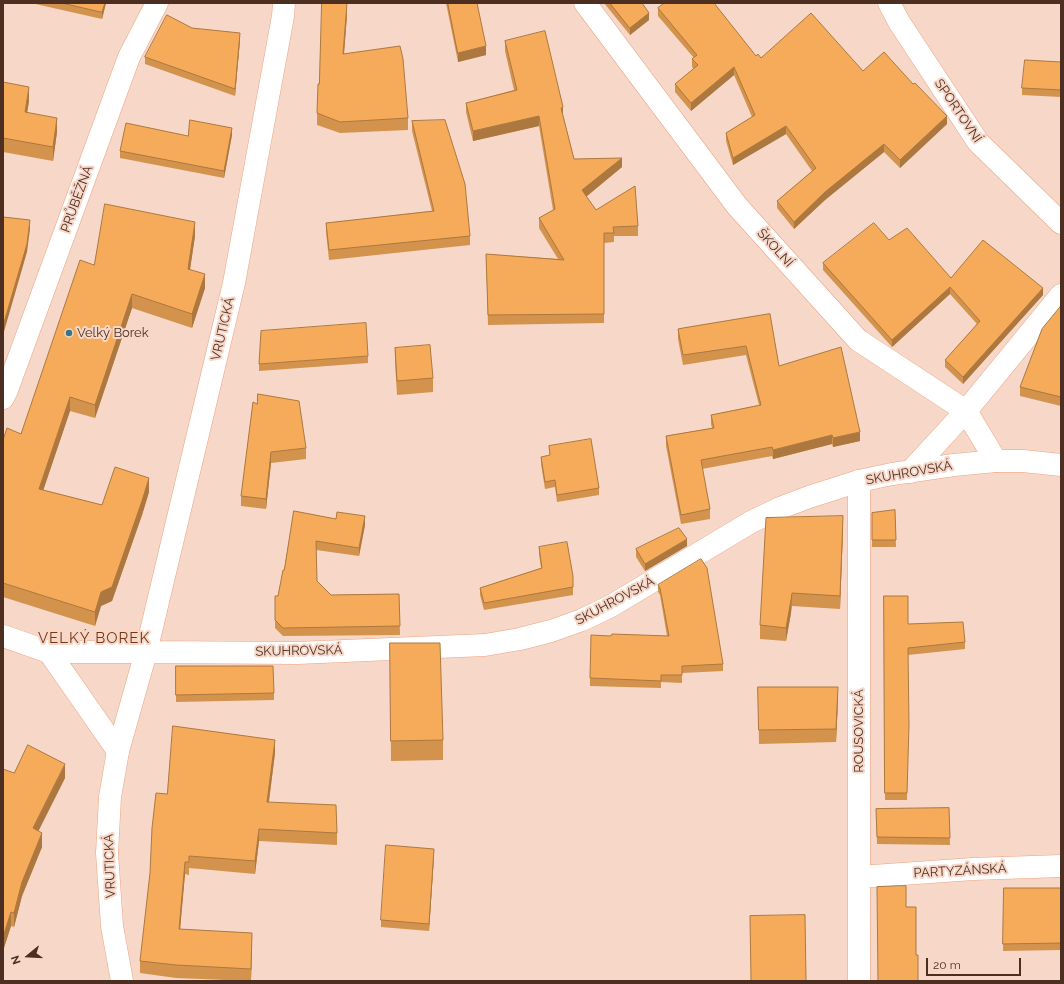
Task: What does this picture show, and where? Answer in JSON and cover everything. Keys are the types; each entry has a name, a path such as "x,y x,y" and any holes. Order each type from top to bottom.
{"street":[{"name":"PRŮBĚŽNÁ","path":"3,398 129,57 157,3"},
{"name":"VRUTICKÁ","path":"122,981 112,926 107,853 110,798 118,751 146,652 234,283 283,16 284,3"},
{"name":"ŠKOLNÍ","path":"585,3 737,206 858,340 966,411 996,461"},
{"name":"SPORTOVNÍ","path":"889,3 899,22 978,142 1061,223"},
{"path":"910,472 966,411 1061,295"},
{"name":"SKUHROVSKÁ","path":"146,652 297,653 485,645 520,640 552,631 582,620 611,606 751,522 780,508 809,497 859,481 892,474 954,465 996,461 1023,461 1061,465"},
{"name":"ROUSOVICKÁ","path":"859,481 859,981"},
{"path":"3,636 49,652 146,652"},
{"path":"49,652 118,751"},
{"name":"PARTYZÁNSKÁ","path":"859,877 973,869 1061,866"}],"building":[{"path":"62,3 105,3 102,12"},
{"path":"322,3 347,3 343,54 400,46 403,59 408,118 340,122 317,113"},
{"path":"448,3 477,3 486,46 458,53"},
{"path":"610,3 642,3 649,13 630,28"},
{"path":"665,3 714,3 756,56 758,54 761,58 811,13 863,71 884,52 913,84 915,83 947,116 900,160 884,144 825,192 794,222 777,201 816,168 786,126 733,158 726,133 755,115 734,67 691,103 675,84 698,65 692,59 697,55 658,8"},
{"path":"167,15 192,28 240,33 235,89 145,57"},
{"path":"545,31 563,107 561,108 574,159 622,158 582,190 596,210 635,186 638,226 613,227 614,233 604,233 604,314 488,315 486,254 564,260 539,218 555,209 539,116 473,131 466,103 517,90 505,41"},
{"path":"1025,60 1061,62 1061,90 1022,88"},
{"path":"3,82 29,87 25,112 57,118 53,147 3,138"},
{"path":"190,120 232,128 224,171 120,151 126,123 188,136"},
{"path":"445,120 465,184 470,236 329,250 326,223 434,211 412,121"},
{"path":"105,204 195,222 188,269 205,274 192,314 132,294 95,405 70,397 39,489 102,505 115,467 149,478 112,587 101,592 95,612 3,583 3,440 7,428 21,434 80,260 94,265"},
{"path":"3,217 30,220 27,244 3,326"},
{"path":"874,223 889,240 907,228 951,278 983,240 1043,288 963,377 945,360 980,321 950,287 892,340 823,263"},
{"path":"1061,306 1061,397 1020,387 1042,329"},
{"path":"770,314 779,366 841,347 860,432 833,438 832,435 773,450 772,447 701,460 710,509 681,515 666,436 714,428 711,415 761,405 746,346 683,355 678,329"},
{"path":"366,323 368,356 259,364 261,331"},
{"path":"430,345 433,378 397,381 395,348"},
{"path":"258,394 299,401 306,448 271,452 266,499 241,496 253,402 257,404"},
{"path":"591,439 599,488 557,495 555,480 545,482 541,457 550,455 549,446"},
{"path":"895,510 896,540 872,540 872,513"},
{"path":"294,511 336,519 337,512 365,516 359,548 316,541 317,581 331,595 399,594 400,626 283,628 275,620 275,596 278,596 284,570"},
{"path":"843,516 840,596 792,593 786,628 760,625 766,518"},
{"path":"679,528 687,539 645,564 636,549"},
{"path":"567,542 573,576 573,587 484,603 480,588 542,568 539,547"},
{"path":"701,559 707,568 723,664 682,666 682,675 661,675 661,681 590,678 591,635 611,636 612,634 669,636 660,588 658,585"},
{"path":"884,596 908,596 908,624 963,622 965,642 908,648 909,725 907,793 885,793"},
{"path":"390,643 440,643 443,740 391,741"},
{"path":"176,666 273,666 274,693 176,695"},
{"path":"758,687 838,687 836,729 759,730"},
{"path":"173,726 275,740 267,802 336,805 337,833 259,829 255,861 189,856 189,862 185,862 179,929 252,933 251,969 176,965 140,961 150,873 152,828 156,793 167,794"},
{"path":"28,745 65,764 33,828 42,833 22,882 14,913 11,912 3,937 3,769 14,773"},
{"path":"949,808 950,838 877,837 876,809"},
{"path":"386,845 434,849 429,924 381,920"},
{"path":"906,886 906,907 916,907 916,955 918,955 918,981 878,981 877,887"},
{"path":"1004,888 1061,888 1061,943 1003,944"},
{"path":"805,915 806,981 751,981 750,916"}],"place":[{"name":"Velký Borek","path":"69,333"}],"district":[{"name":"VELKÝ BOREK","path":"94,638"}]}
